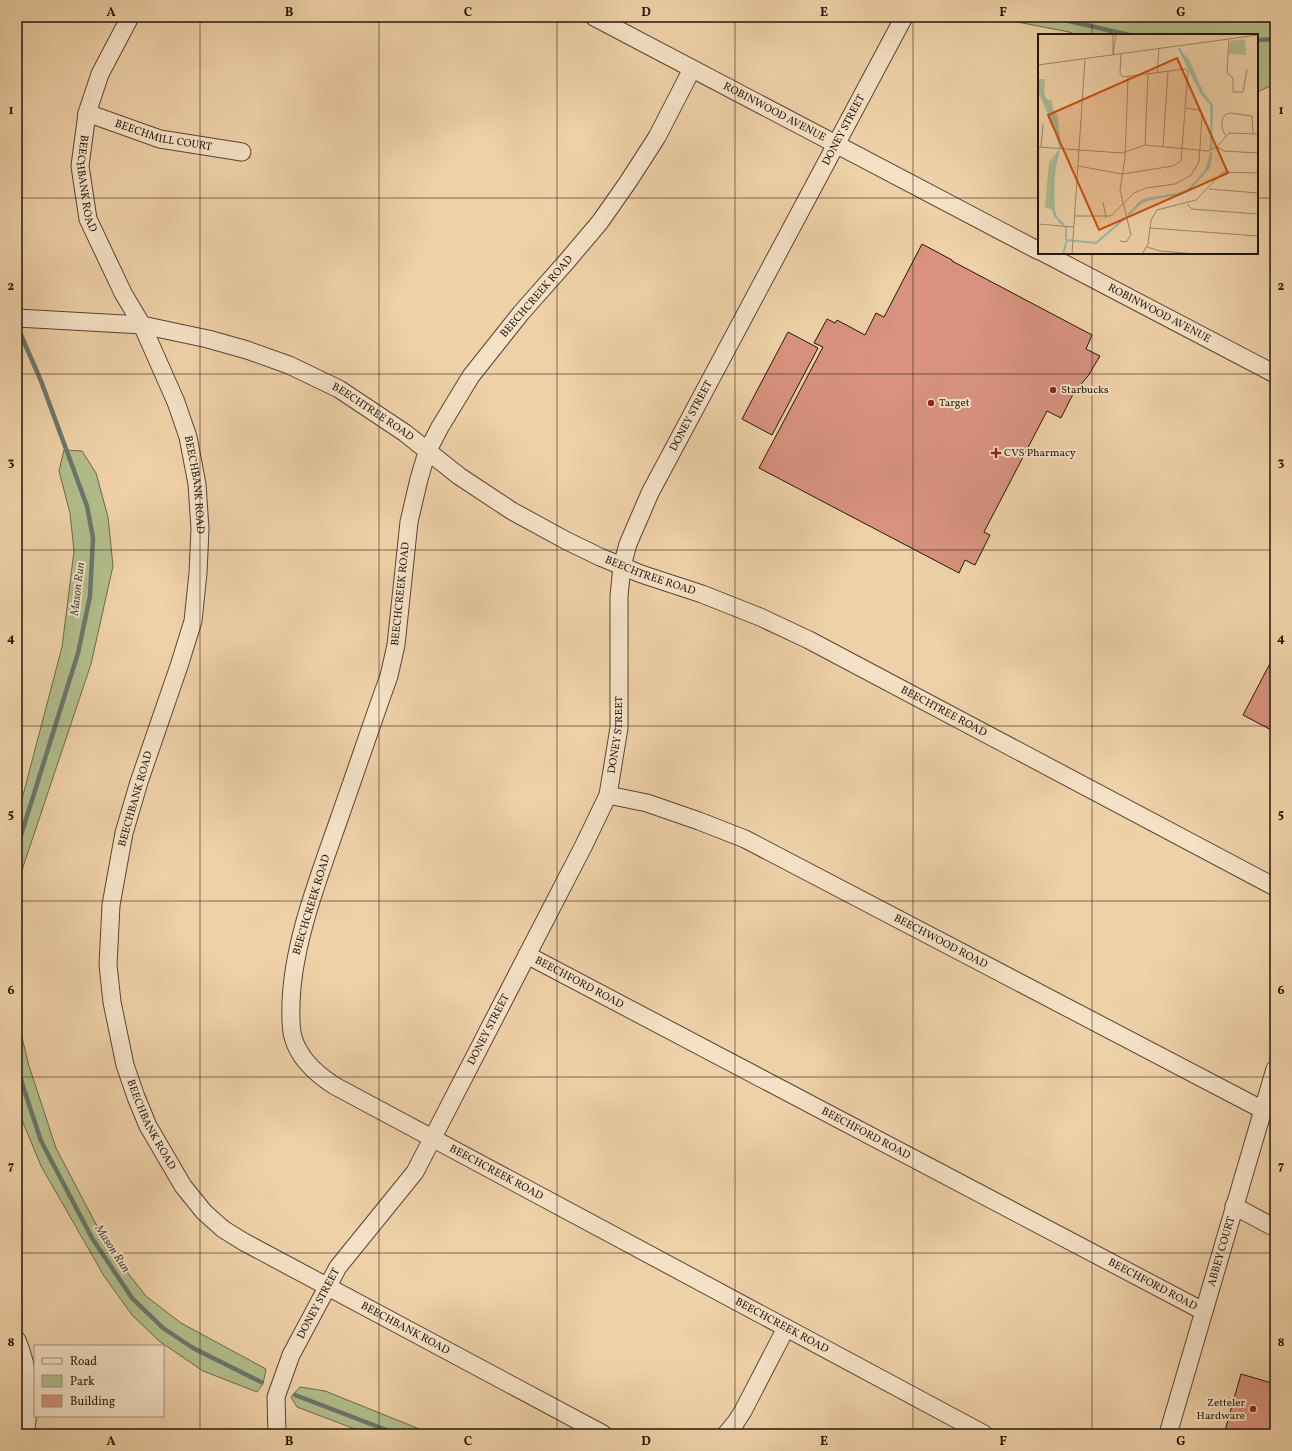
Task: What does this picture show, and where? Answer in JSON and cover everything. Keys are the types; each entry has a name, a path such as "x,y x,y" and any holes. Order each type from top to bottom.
{"street":[{"name":"BEECHBANK ROAD","path":"130,17 100,74 87,113 80,166 88,219 124,293 142,325 176,402 188,437 197,484 200,530 198,572 193,620 179,666 139,782 124,833 111,905 108,965 115,1017 125,1065 148,1126 183,1186 204,1212 224,1229 244,1242 603,1434"},
{"name":"ROBINWOOD AVENUE","path":"594,17 1038,250"},
{"name":"DONEY STREET","path":"277,1434 276,1396 291,1355 338,1267 415,1172 584,845 608,795 620,728 619,596 622,566 628,544 650,493 904,17"},
{"name":"BEECHCREEK ROAD","path":"692,69 657,137 628,182 600,222 521,313 471,376 440,427 428,452 419,479 409,522 396,645 389,676 316,886 295,962 291,1018 293,1036 299,1052 308,1066 321,1077 342,1090 984,1434"},
{"name":"BEECHMILL COURT","path":"87,113 160,139 242,152"},
{"name":"ROBINWOOD AVENUE","path":"1046,254 1275,374"},
{"name":"BEECHTREE ROAD","path":"17,318 142,325 208,339 247,350 289,365 340,389 405,433 459,476 512,511 567,541 622,566 760,617 809,640 1275,886"},
{"name":"BEECHWOOD ROAD","path":"608,795 647,803 700,821 745,839 1263,1110"},
{"name":"BEECHFORD ROAD","path":"527,955 1203,1312"},
{"name":"ABBEY COURT","path":"1168,1434 1275,1069"},
{"path":"1234,1206 1275,1228"},
{"path":"726,1434 743,1411 786,1328"},
{"path":"17,1340 25,1361 28,1384 29,1413 25,1434"}],"green space":[{"path":"992,17 1275,17 1275,84 1258,92 1258,34 1075,34"},
{"path":"64,450 82,451 96,473 108,517 113,566 91,664 17,885 17,818 62,647 74,551 70,513 59,471"},
{"path":"17,1017 29,1066 56,1148 109,1249 146,1296 181,1323 266,1369 263,1384 257,1392 203,1371 159,1341 132,1315 104,1276 41,1166 17,1108"},
{"path":"300,1387 325,1391 417,1428 426,1434 368,1434 297,1407 291,1397"}],"building":[{"name":"Target","path":"922,244 1092,335 1086,349 1100,356 1088,376 1073,394 1061,418 1047,411 984,532 990,535 975,565 965,560 959,573 759,468 823,347 814,343 827,319 835,323 837,320 865,335 876,313 884,317"},
{"path":"788,332 818,348 772,435 742,419"},
{"path":"1275,654 1275,732 1243,715"},
{"name":"Zetteler Hardware","path":"1241,1374 1275,1384 1275,1434 1224,1434"}],"waterway":[{"path":"1052,17 1125,34"},
{"path":"1258,40 1275,39"},
{"name":"Mason Run","path":"17,848 78,653 90,596 93,538 87,506 41,381 21,335"},
{"name":"Mason Run","path":"17,1068 41,1141 92,1238 132,1298 163,1328 193,1348 261,1382"},
{"name":"Mason Run","path":"295,1395 397,1434"}],"place":[{"name":"Starbucks","path":"1053,390"},
{"name":"Target","path":"931,403"},
{"name":"CVS Pharmacy","path":"996,453"},
{"name":"Zetteler Hardware","path":"1253,1409"}]}
